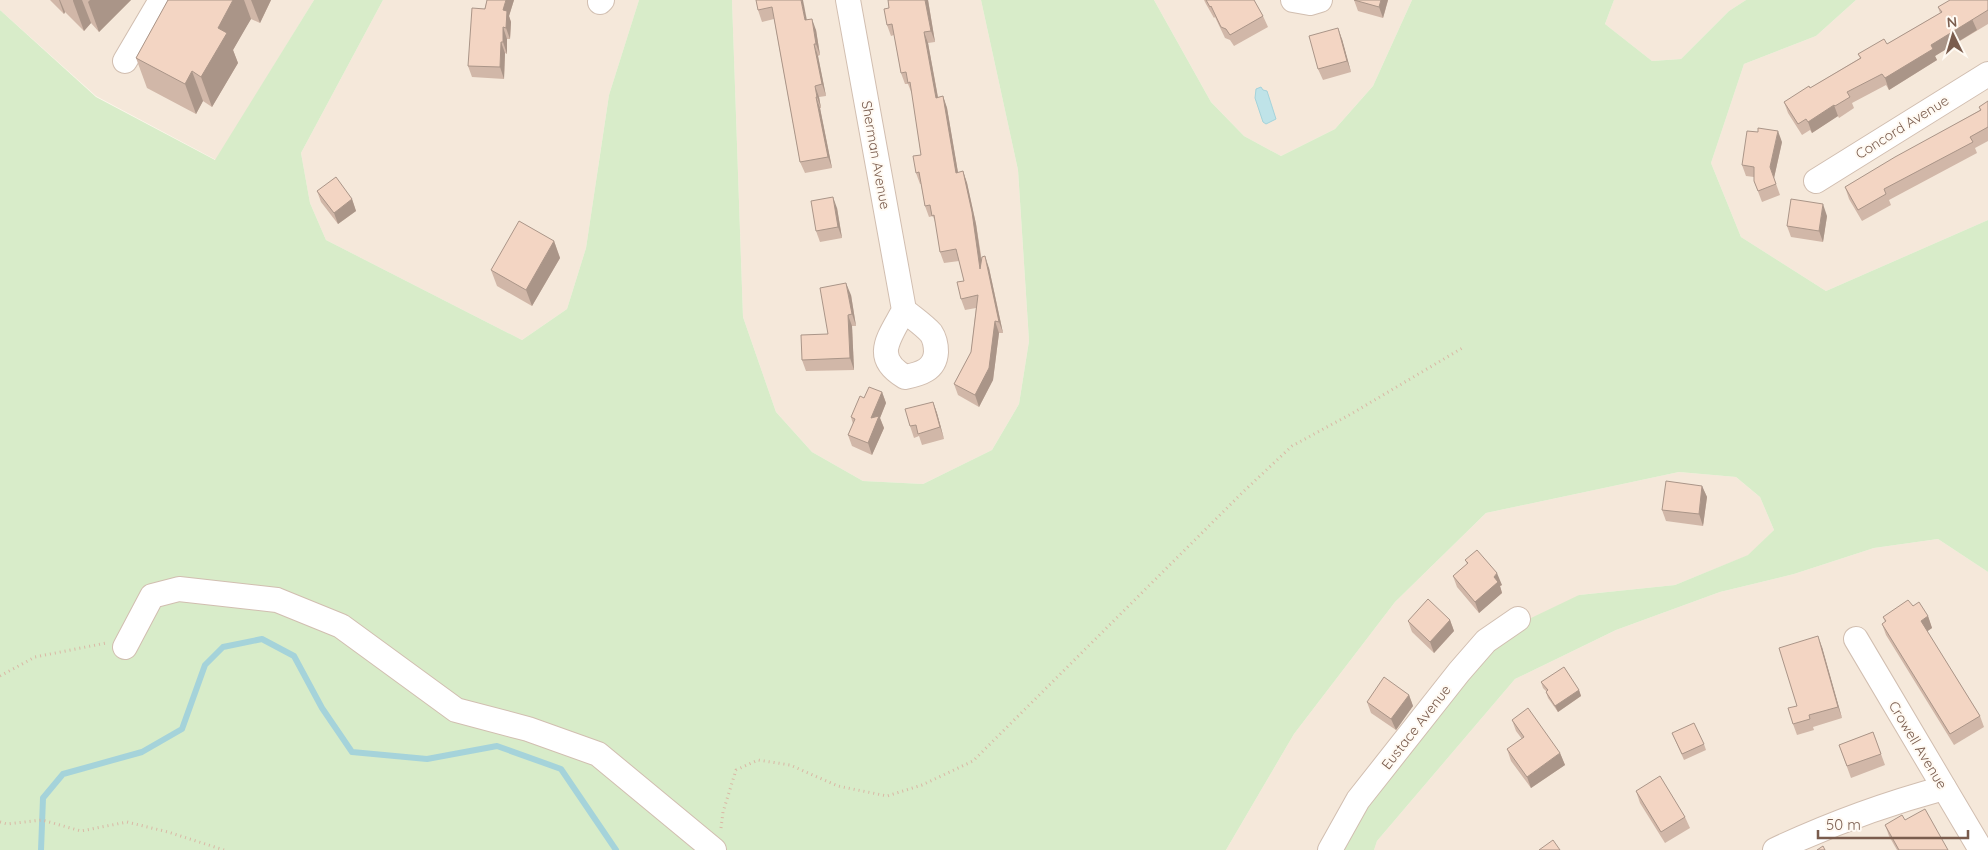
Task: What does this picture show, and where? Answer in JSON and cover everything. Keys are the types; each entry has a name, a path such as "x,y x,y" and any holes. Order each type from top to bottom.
{"street":[{"path":"125,61 161,0"},
{"name":"Sherman Avenue","path":"848,0 904,310"},
{"path":"1293,0 1310,3 1320,0"},
{"name":"Concord Avenue","path":"1816,181 1988,74"},
{"path":"125,647 152,596 179,590 277,600 341,626 456,710 528,729 598,754 717,840"},
{"name":"Eustace Avenue","path":"1330,850 1358,800 1459,672 1486,641 1518,618"},
{"name":"Crowell Avenue","path":"1856,639 1981,850"},
{"path":"1775,850 1819,829 1860,813 1944,788"}],"path":[{"path":"717,840 722,812 736,770 758,760 790,766 838,786 887,796 922,784 973,761 1244,491 1292,446 1351,414 1464,347"},
{"path":"0,676 35,657 105,643 125,647"},
{"path":"0,822 7,824 42,820 81,830 127,822 168,832 224,850"}],"shaded area":[{"path":"0,0 314,0 216,160 96,96 0,10"},
{"path":"383,0 639,0 609,95 586,248 567,309 522,340 326,240 310,203 301,153"},
{"path":"732,0 981,0 1018,170 1029,341 1019,404 992,450 923,484 863,481 812,452 776,412 743,317"},
{"path":"1154,0 1412,0 1373,86 1335,129 1281,156 1244,136 1211,102"},
{"path":"1614,0 1746,0 1729,11 1681,59 1652,61 1605,24"},
{"path":"1856,0 1988,0 1988,220 1826,291 1741,237 1711,163 1744,64 1816,36"},
{"path":"1679,472 1736,477 1760,497 1774,530 1749,555 1675,585 1579,595 1342,850 1226,850 1294,734 1395,602 1486,513"},
{"path":"1938,539 1988,572 1988,850 1374,850 1377,841 1515,679 1616,630 1720,592 1794,574 1874,548"}],"green space":[{"path":"314,0 383,0 301,153 310,203 326,240 522,340 567,309 586,248 609,95 639,0 732,0 743,317 776,412 812,452 863,481 923,484 992,450 1019,404 1029,341 1018,170 981,0 1154,0 1211,102 1244,136 1281,156 1335,129 1373,86 1412,0 1614,0 1605,24 1652,61 1681,59 1729,11 1746,0 1856,0 1816,36 1744,64 1711,163 1741,237 1826,291 1988,220 1988,572 1938,539 1874,548 1794,574 1720,592 1616,630 1515,679 1377,841 1374,850 1342,850 1370,797 1478,662 1531,618 1579,595 1675,585 1748,555 1774,530 1760,497 1736,477 1679,472 1486,513 1395,602 1294,734 1226,850 0,850 0,10 96,97 215,160"}],"water":[{"path":"1261,87 1267,91 1276,119 1266,124 1263,122 1255,98 1256,89"}],"building":[{"path":"168,0 233,0 218,28 227,33 201,77 192,71 185,84 136,58"},
{"path":"487,0 506,0 503,10 507,11 506,28 503,27 500,67 468,66 472,8 485,9"},
{"path":"756,0 801,0 805,20 812,19 816,44 814,44 822,84 815,86 816,97 828,157 800,162 772,7 758,10"},
{"path":"888,0 925,0 931,31 924,32 936,98 943,96 956,173 963,171 972,212 980,269 982,257 985,256 999,322 995,321 989,368 975,395 954,384 971,352 978,295 961,299 957,282 964,281 956,249 940,252 934,215 932,216 930,205 925,206 919,172 916,173 913,156 921,155 910,82 908,83 906,72 901,73 892,24 887,25 884,9 889,8"},
{"path":"1206,0 1254,0 1263,16 1230,35 1226,29 1221,27"},
{"path":"1354,0 1381,0 1379,7"},
{"path":"1950,0 1988,0 1988,10 1931,45 1933,49 1885,78 1882,74 1847,92 1850,97 1808,122 1806,119 1798,124 1784,102 1861,58 1858,54 1884,39 1887,44 1942,12 1938,7"},
{"path":"1338,28 1347,61 1318,69 1309,36"},
{"path":"1988,101 1988,127 1970,137 1973,142 1884,189 1886,194 1858,210 1845,187 1981,110 1979,107"},
{"path":"1758,128 1778,131 1770,167 1776,184 1758,191 1754,181 1754,167 1742,165 1747,131 1758,132"},
{"path":"336,177 352,199 334,213 317,191"},
{"path":"833,197 838,227 816,231 811,201"},
{"path":"1791,199 1823,204 1819,231 1787,226"},
{"path":"519,221 554,241 526,290 491,270"},
{"path":"846,283 852,314 848,315 850,358 802,360 801,335 828,334 820,288"},
{"path":"869,387 882,392 871,418 879,416 868,443 848,435 855,419 851,417 860,396 864,398"},
{"path":"933,402 940,427 918,434 916,425 910,426 905,409"},
{"path":"1666,481 1702,486 1699,514 1662,510"},
{"path":"1477,550 1497,573 1494,577 1498,582 1475,602 1453,576 1468,563 1465,560"},
{"path":"1428,599 1450,620 1430,642 1408,621"},
{"path":"1908,600 1913,606 1919,602 1928,616 1921,621 1980,716 1950,734 1882,624 1886,621 1883,617"},
{"path":"1818,636 1838,707 1809,715 1810,719 1793,724 1788,708 1797,706 1779,648"},
{"path":"1564,667 1579,690 1555,706 1546,692 1548,690 1541,682"},
{"path":"1384,677 1409,695 1391,719 1367,702"},
{"path":"1528,708 1560,753 1527,777 1507,749 1524,737 1512,720"},
{"path":"1694,723 1704,744 1682,754 1672,733"},
{"path":"1873,732 1881,754 1847,766 1839,745"},
{"path":"1660,776 1685,817 1661,832 1636,791"},
{"path":"1925,809 1948,850 1899,850 1885,825 1902,815 1905,820"},
{"path":"1553,840 1560,850 1539,850"},
{"path":"1823,846 1825,850 1817,850"}],"waterway":[{"path":"41,850 43,798 63,774 142,752 182,729 205,665 223,647 262,639 294,656 322,708 352,752 427,759 497,746 561,769 616,850"}]}
